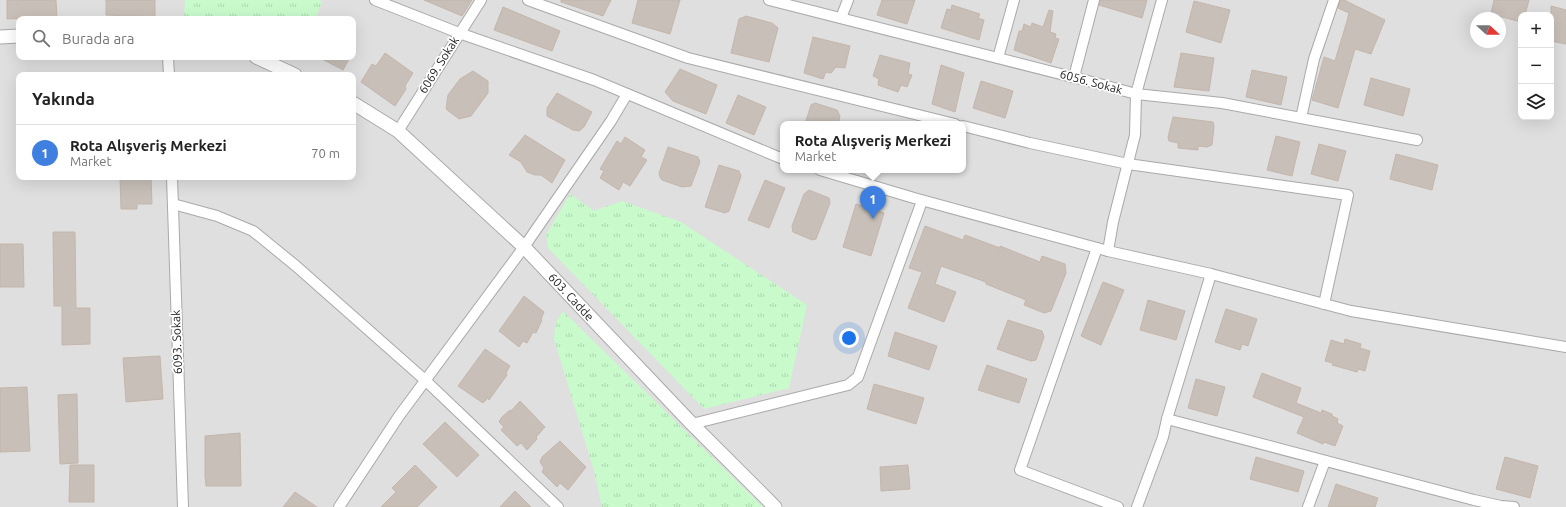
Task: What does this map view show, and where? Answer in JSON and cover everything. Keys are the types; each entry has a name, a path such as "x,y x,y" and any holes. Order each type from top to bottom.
{"street":[{"path":"375,0 459,33 594,80 780,158"},
{"name":"6069. Sokak","path":"398,131 481,0"},
{"path":"528,0 688,58 943,121"},
{"name":"6056. Sokak","path":"769,0 1136,94 1222,103 1417,140"},
{"path":"841,18 848,0"},
{"path":"998,58 1014,0"},
{"path":"1074,77 1094,0"},
{"path":"1108,251 1113,222 1135,136 1136,94 1162,0"},
{"path":"1301,118 1314,59 1334,0"},
{"path":"0,37 16,36"},
{"path":"168,60 169,72"},
{"path":"262,60 288,72"},
{"path":"339,507 425,380 524,247 611,121 627,94"},
{"name":"603. Cadde","path":"356,105 398,131 524,247 692,424 775,507"},
{"path":"966,127 1030,143 1128,164 1348,195 1324,304"},
{"path":"830,173 922,201 1108,251 1211,274 1351,311 1566,347"},
{"name":"6093. Sokak","path":"172,180 183,507"},
{"path":"692,424 848,385 858,377 922,201"},
{"path":"173,204 217,216 253,231 296,266 425,380 558,507"},
{"path":"1097,248 1020,470 1118,507"},
{"path":"1137,507 1163,437 1167,419 1211,274"},
{"path":"1167,419 1325,461 1473,503 1514,507"},
{"path":"1308,507 1325,461"}],"shaded area":[{"path":"0,0 1566,0 1566,507 0,507"}],"green space":[{"path":"185,0 319,0 322,2 316,16 184,16"},
{"path":"570,194 594,211 622,201 681,222 807,305 789,388 704,409 548,248 546,235"},
{"path":"563,311 763,507 602,507 594,471 554,339 556,322"}],"building":[{"path":"7,0 56,0 57,16 16,16 16,19 7,19"},
{"path":"106,0 155,0 155,16 106,15"},
{"path":"424,0 472,0 462,16"},
{"path":"561,0 611,0 603,16 561,2"},
{"path":"638,0 680,0 670,34 632,23"},
{"path":"882,0 915,0 907,24 877,15"},
{"path":"1100,0 1147,0 1142,18 1099,5"},
{"path":"1340,0 1344,0 1385,20 1371,54 1355,49 1338,108 1312,100 1324,57 1335,61 1347,21 1349,13 1338,8"},
{"path":"1494,0 1529,0 1526,12 1518,12 1518,21 1506,18 1506,12 1491,12"},
{"path":"1194,1 1230,10 1221,43 1186,32"},
{"path":"952,5 980,14 978,18 984,20 979,40 941,28 947,9 951,10"},
{"path":"1551,6 1566,10 1566,44 1554,42 1554,12 1551,12"},
{"path":"503,7 560,31 552,51 494,30"},
{"path":"1049,10 1053,11 1050,32 1056,34 1055,38 1059,39 1051,63 1014,50 1019,31 1022,31 1024,24 1031,27 1032,23 1043,27"},
{"path":"746,16 772,23 778,28 769,62 731,53 739,19"},
{"path":"813,37 850,46 845,68 836,67 831,73 826,72 823,79 804,73"},
{"path":"385,53 413,73 405,86 406,89 395,106 361,82 372,64 376,66"},
{"path":"1181,53 1214,58 1209,91 1174,87"},
{"path":"880,55 910,63 908,74 912,75 907,87 901,85 898,92 878,85 879,79 873,76"},
{"path":"324,60 348,60 343,70"},
{"path":"941,65 964,73 955,112 932,104"},
{"path":"680,69 717,85 706,114 673,101 665,92"},
{"path":"1252,70 1287,77 1281,105 1246,97"},
{"path":"473,71 488,81 488,93 471,116 459,119 446,109 448,95 460,79"},
{"path":"1371,78 1410,89 1403,116 1364,105"},
{"path":"981,81 1013,91 1005,118 973,108"},
{"path":"557,93 592,112 584,127 579,131 573,130 547,116 547,108"},
{"path":"738,95 766,107 754,135 726,123"},
{"path":"815,103 837,110 840,116 839,121 806,121 811,105"},
{"path":"1173,117 1213,122 1214,127 1212,145 1207,147 1198,146 1198,150 1178,148 1178,143 1169,141 1168,137"},
{"path":"525,135 565,160 552,183 541,175 535,175 527,172 521,162 509,155"},
{"path":"1276,136 1300,142 1292,176 1267,170"},
{"path":"625,137 645,150 641,157 647,160 630,186 623,182 619,190 600,178 604,171 600,169 617,141 621,144"},
{"path":"1319,144 1346,151 1338,181 1311,174"},
{"path":"668,147 698,157 700,162 691,186 682,187 662,180 660,177 659,173"},
{"path":"1396,154 1438,165 1432,190 1390,179"},
{"path":"719,165 739,171 741,176 729,211 725,213 705,207"},
{"path":"120,180 151,180 152,204 137,204 137,209 121,209"},
{"path":"765,180 785,188 769,228 748,220"},
{"path":"809,190 829,198 830,203 816,239 812,240 793,232 792,226 804,194"},
{"path":"856,204 884,213 871,256 843,247"},
{"path":"925,226 963,240 965,235 1000,248 1000,246 1040,262 1042,256 1065,264 1066,273 1051,311 1044,313 1024,305 1026,300 986,284 986,282 941,266 935,284 956,292 944,322 908,308 922,272 909,268"},
{"path":"53,232 75,232 76,308 90,308 90,344 62,345 62,306 54,306"},
{"path":"0,244 23,244 24,287 0,287"},
{"path":"1103,282 1124,290 1101,345 1081,336"},
{"path":"524,296 544,312 536,333 533,332 527,343 523,341 519,347 499,331"},
{"path":"1148,300 1185,311 1176,340 1140,330"},
{"path":"1226,309 1257,319 1248,346 1242,344 1240,350 1215,342"},
{"path":"1008,320 1042,331 1044,337 1036,360 1031,361 997,349"},
{"path":"895,332 937,346 929,370 888,356"},
{"path":"1345,339 1361,344 1360,348 1370,351 1365,371 1358,369 1357,372 1332,365 1333,363 1325,361 1331,340 1344,344"},
{"path":"485,349 510,366 506,373 507,375 489,400 488,398 483,403 458,386"},
{"path":"160,356 163,399 126,402 123,358"},
{"path":"987,365 1027,379 1019,403 978,390"},
{"path":"1262,373 1301,388 1296,403 1321,413 1322,410 1332,414 1332,416 1338,419 1337,423 1343,426 1335,446 1324,442 1323,444 1297,433 1304,417 1253,397"},
{"path":"1196,379 1225,387 1217,416 1188,408"},
{"path":"874,384 924,398 916,424 867,409"},
{"path":"27,387 30,451 0,452 0,388"},
{"path":"77,394 78,463 60,464 58,395"},
{"path":"520,401 545,427 527,450 521,443 517,446 501,430 504,427 499,422 502,417 510,410 511,411"},
{"path":"445,422 479,455 457,477 423,444"},
{"path":"240,433 241,486 206,486 205,436"},
{"path":"560,441 586,467 568,490 560,483 557,487 542,472 544,468 540,462 542,457"},
{"path":"1256,457 1304,471 1298,492 1250,479"},
{"path":"1505,457 1538,466 1530,498 1496,489"},
{"path":"70,465 94,465 94,502 69,502"},
{"path":"415,465 437,487 417,507 381,507 396,492 392,488"},
{"path":"908,465 910,489 881,491 880,467"},
{"path":"1336,484 1378,498 1375,507 1328,507"},
{"path":"515,491 531,507 500,507"},
{"path":"295,492 317,507 283,507"}],"place":[{"name":"Rota Alışveriş Merkezi","path":"873,219"}]}
